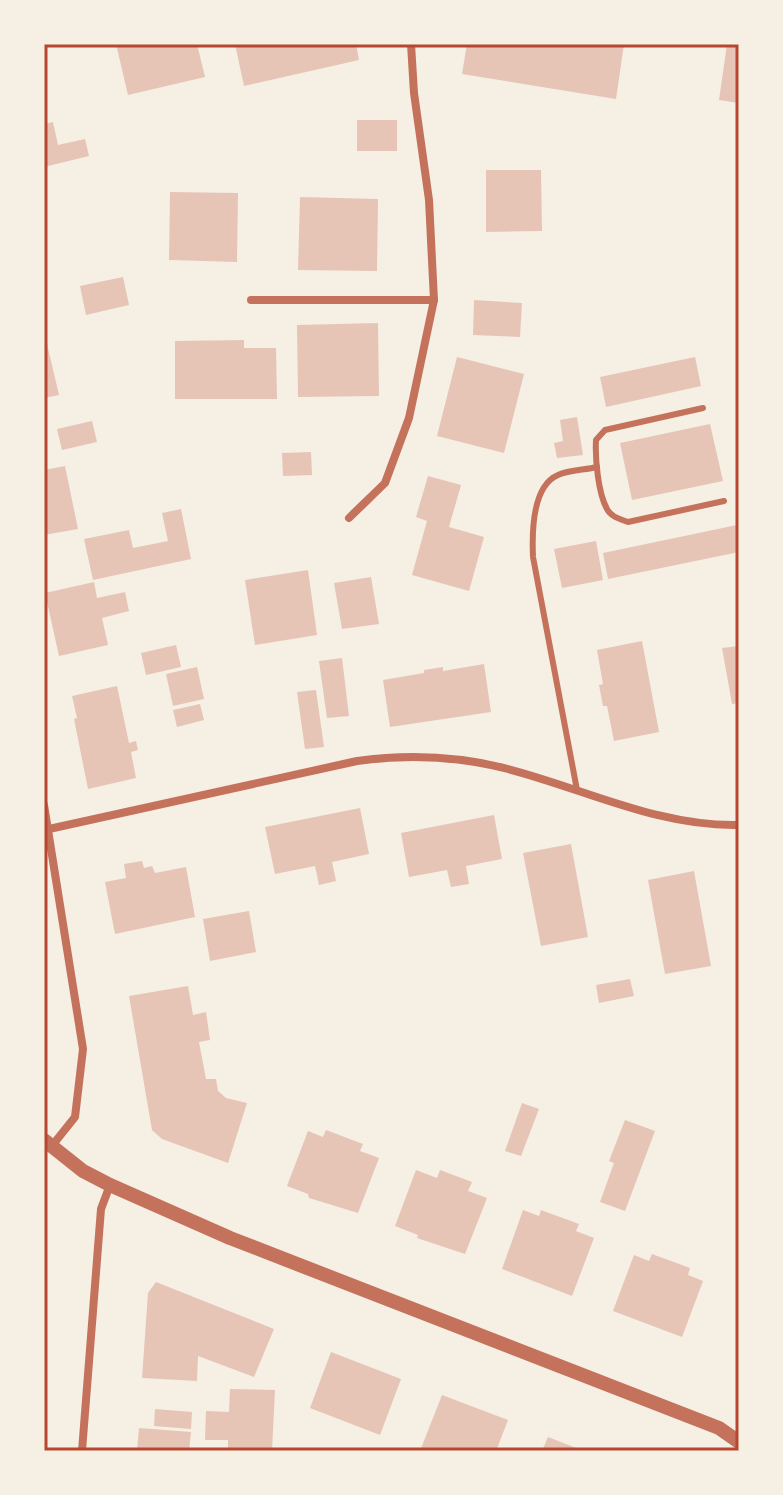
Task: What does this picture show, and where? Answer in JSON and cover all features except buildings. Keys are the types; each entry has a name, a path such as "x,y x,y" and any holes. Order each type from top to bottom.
{"street":[{"path":"349,518 385,483 409,418 434,300 429,200 414,93 411,44"},
{"path":"251,300 434,300"},
{"path":"49,829 342,764 397,755 447,757 507,769 682,822 739,825"},
{"path":"44,805 83,1049 75,1117 48,1144 83,1171 110,1185 230,1238 719,1428 739,1442"},
{"path":"82,1451 96,1252 101,1209 110,1185"}],"lane":[{"path":"703,408 605,430 596,440 597,467 607,510 616,518 628,522 724,501"},
{"path":"577,790 533,557 532,535 544,488 556,475 597,467"}]}
